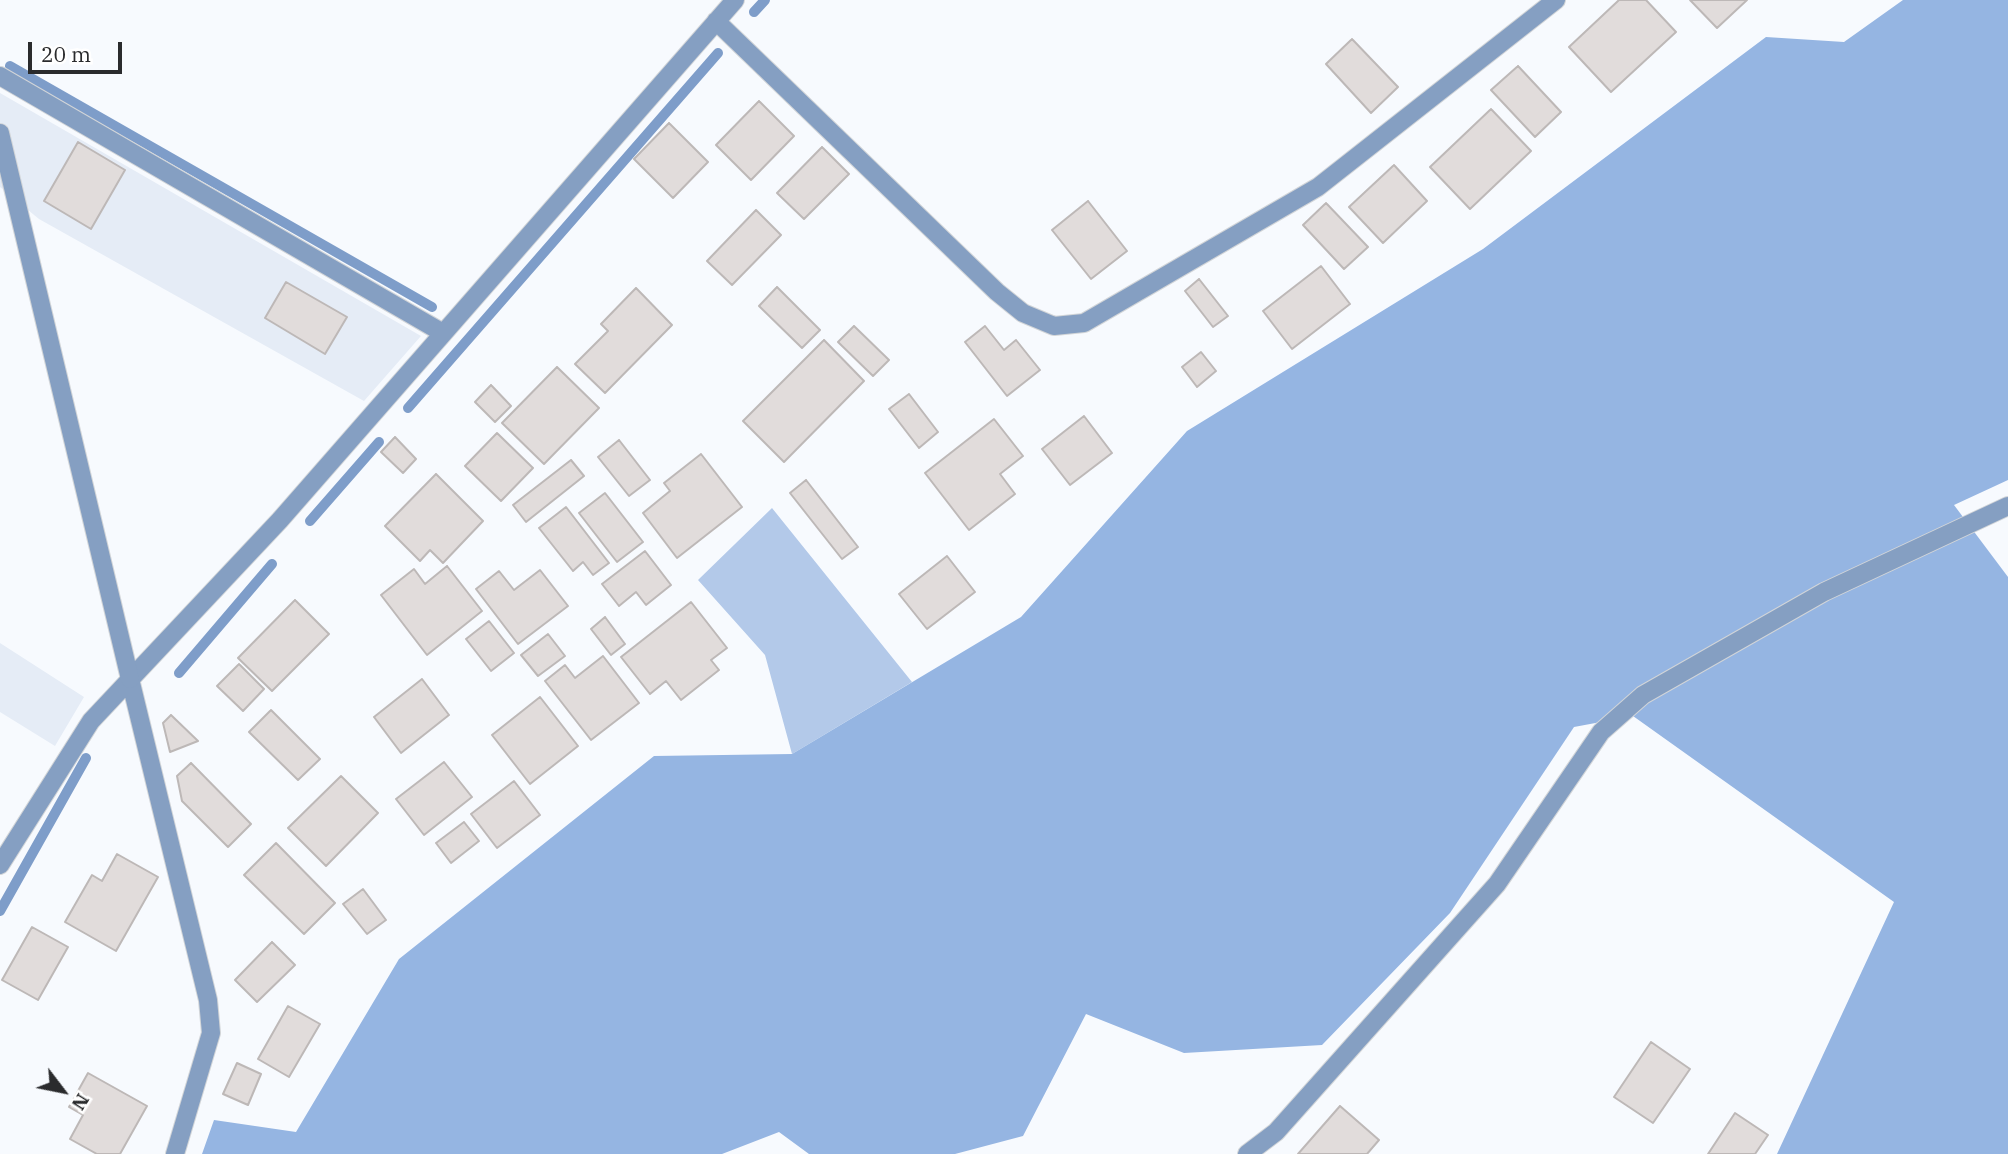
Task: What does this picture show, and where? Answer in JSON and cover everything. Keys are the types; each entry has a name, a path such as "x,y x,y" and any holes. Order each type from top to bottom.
{"street":[{"path":"0,865 91,721 280,520 735,0"},
{"path":"716,21 998,292 1023,313 1054,326 1084,323 1318,187 1556,0"},
{"path":"0,76 443,333"},
{"path":"0,133 208,1000 211,1033 175,1154"},
{"path":"1247,1154 1276,1132 1480,905 1601,732 1643,695 1824,592 2008,506"}],"shaded area":[{"path":"1903,0 2008,0 2008,480 1954,505 2008,577 2008,1154 1777,1154 1894,902 1633,716 1574,727 1450,913 1322,1045 1184,1053 1086,1014 1023,1136 955,1154 809,1154 779,1132 722,1154 202,1154 214,1120 296,1132 399,959 654,756 792,754 1021,617 1187,431 1483,249 1766,37 1844,42"},
{"path":"0,93 421,336 364,401 39,219 0,187"},
{"path":"772,508 912,682 792,754 765,655 698,580"},
{"path":"0,643 84,697 55,746 0,712"}],"building":[{"path":"1619,0 1646,0 1676,32 1611,92 1569,47"},
{"path":"1690,0 1747,0 1717,28"},
{"path":"1352,39 1398,87 1371,113 1326,64"},
{"path":"1518,66 1561,112 1535,137 1491,90"},
{"path":"759,101 794,136 751,180 716,145"},
{"path":"1491,109 1531,151 1470,209 1430,167"},
{"path":"669,123 708,162 673,198 634,159"},
{"path":"78,142 125,170 91,229 44,201"},
{"path":"822,147 849,174 804,219 777,193"},
{"path":"1394,165 1427,201 1383,243 1349,207"},
{"path":"1088,201 1127,251 1091,279 1052,230"},
{"path":"1326,203 1368,247 1344,269 1303,225"},
{"path":"756,210 781,235 732,285 707,261"},
{"path":"1321,266 1350,304 1292,349 1263,311"},
{"path":"1199,279 1228,316 1213,327 1185,291"},
{"path":"286,282 347,317 325,354 265,318"},
{"path":"777,287 820,330 802,348 759,306"},
{"path":"636,288 672,325 605,393 575,364 608,331 601,324"},
{"path":"854,326 889,360 873,376 838,342"},
{"path":"985,326 1004,350 1016,340 1040,370 1007,396 965,342"},
{"path":"824,340 864,381 784,462 743,421"},
{"path":"1201,352 1216,371 1197,387 1182,367"},
{"path":"557,367 599,408 544,464 502,423"},
{"path":"491,385 511,406 495,422 475,402"},
{"path":"909,394 938,432 919,448 889,409"},
{"path":"1084,416 1112,453 1070,485 1042,449"},
{"path":"994,419 1023,456 1000,474 1015,494 969,530 925,473"},
{"path":"497,433 533,468 501,501 465,466"},
{"path":"395,437 416,459 403,473 381,452"},
{"path":"619,440 650,480 629,496 598,457"},
{"path":"701,454 742,507 677,558 643,513 670,491 664,483"},
{"path":"571,460 584,476 526,522 513,505"},
{"path":"436,474 483,521 443,563 430,550 420,561 385,526"},
{"path":"806,480 858,547 842,559 790,493"},
{"path":"605,493 643,542 617,562 579,513"},
{"path":"566,507 609,563 593,575 583,562 573,571 539,528"},
{"path":"645,551 671,585 646,605 636,592 619,606 602,584"},
{"path":"947,556 975,592 927,629 899,594"},
{"path":"447,566 482,611 427,655 381,595 414,569 425,584"},
{"path":"540,570 568,606 518,644 476,589 499,571 514,590"},
{"path":"295,600 329,634 272,691 238,658"},
{"path":"691,602 727,648 711,660 719,670 681,700 666,681 650,694 621,657"},
{"path":"605,617 625,644 611,655 591,629"},
{"path":"489,621 514,653 491,671 466,639"},
{"path":"548,634 565,656 538,676 521,655"},
{"path":"603,656 639,703 591,740 545,681 565,665 575,678"},
{"path":"239,664 264,689 243,711 217,686"},
{"path":"422,679 449,715 401,753 374,717"},
{"path":"540,697 578,746 530,784 492,735"},
{"path":"271,710 320,759 298,780 249,732"},
{"path":"171,715 198,741 170,752 163,723"},
{"path":"444,762 472,797 424,835 396,799"},
{"path":"191,763 251,824 228,847 182,801 177,776"},
{"path":"341,776 378,813 326,866 288,828"},
{"path":"514,781 540,815 497,848 471,814"},
{"path":"464,822 479,841 451,863 436,843"},
{"path":"276,843 335,903 304,934 244,875"},
{"path":"117,854 158,877 116,951 65,922 92,875 102,881"},
{"path":"363,889 386,920 367,934 343,904"},
{"path":"32,927 68,947 38,1000 2,980"},
{"path":"272,942 295,965 257,1002 235,980"},
{"path":"288,1006 320,1024 289,1077 258,1059"},
{"path":"1651,1042 1690,1069 1653,1123 1614,1097"},
{"path":"237,1063 261,1074 248,1105 223,1094"},
{"path":"88,1073 147,1106 120,1154 97,1154 70,1139 83,1115 69,1107"},
{"path":"1340,1106 1379,1140 1367,1154 1298,1154"},
{"path":"1735,1113 1768,1135 1755,1154 1708,1154"}],"waterway":[{"path":"754,12 765,0"},
{"path":"408,408 718,53"},
{"path":"10,66 432,307"},
{"path":"310,521 379,442"},
{"path":"179,673 272,564"},
{"path":"0,911 86,758"}]}
